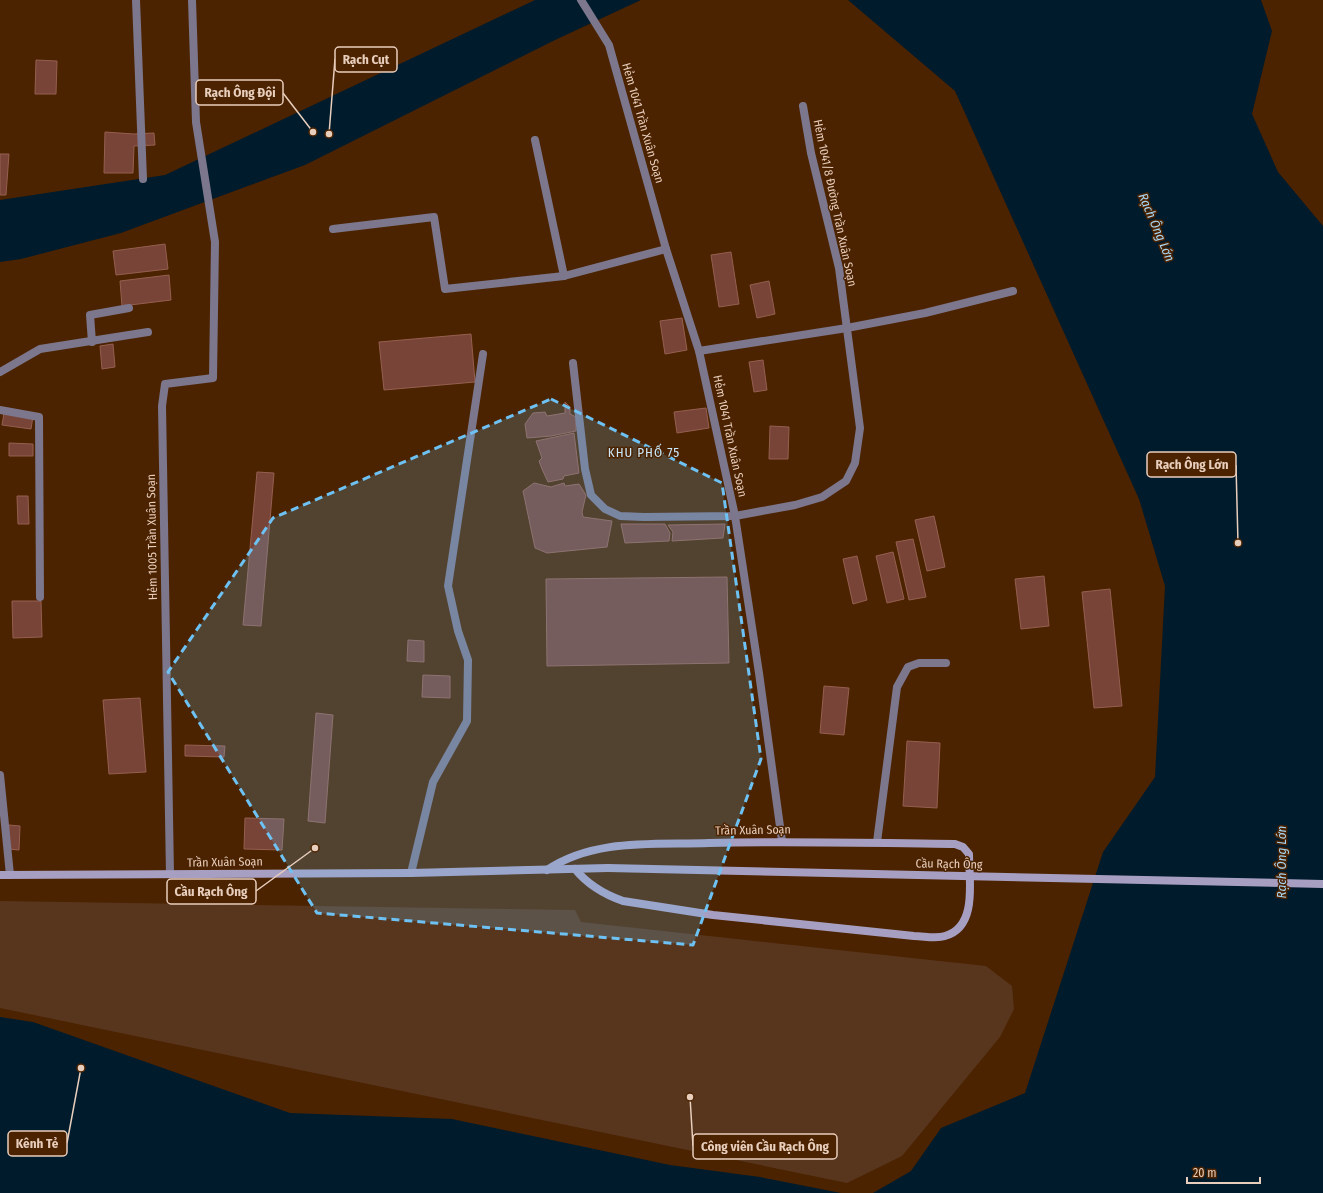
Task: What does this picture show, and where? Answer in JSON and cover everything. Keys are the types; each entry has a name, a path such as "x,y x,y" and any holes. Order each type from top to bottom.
{"main road":[{"name":"Trần Xuân Soạn","path":"0,874 411,873 547,870 575,868 584,880 595,888 623,901 714,915 914,936 944,937 955,932 964,923 968,910 969,854 963,847 955,844 782,841 641,844 613,847 576,854 547,870"},
{"name":"Cầu Rạch Ông","path":"575,868 1323,884"}],"street":[{"path":"136,0 143,180"},
{"name":"Hẻm 1005 Trần Xuân Soạn","path":"170,874 162,406 165,384 213,378 215,242 196,122 192,0"},
{"name":"Hẻm 1041 Trần Xuân Soạn","path":"581,0 609,45 666,249 700,351 735,516 759,673 782,841"},
{"name":"Hẻm 1041/8 Đường Trần Xuân Soạn","path":"573,363 585,469 590,495 605,509 620,516 735,516 802,503 822,497 846,481 855,463 860,428 839,268 811,153 803,106"},
{"path":"535,140 564,276"},
{"path":"333,229 434,217 444,289 564,276 666,249"},
{"path":"700,351 847,328 925,313 1012,291"},
{"path":"92,342 90,315 129,308"},
{"path":"0,372 40,350 148,332"},
{"path":"411,873 433,782 467,721 468,660 458,631 448,586 483,354"},
{"path":"0,410 39,417 40,597"},
{"path":"877,842 898,687 908,667 919,663 946,662"},
{"path":"0,775 10,874"}],"highlighted area":[{"path":"551,399 722,483 761,759 693,945 317,913 168,672 273,518"}],"shaded area":[{"path":"0,901 575,910 581,922 986,966 1012,986 1014,1009 1000,1037 902,1156 847,1183 0,1008"}],"water":[{"path":"535,0 641,0 555,40 305,165 121,233 21,259 0,262 0,200 165,175"},
{"name":"Rạch Ông Lớn","path":"848,0 1261,0 1272,31 1252,114 1278,172 1323,226 1323,1193 873,1193 911,1171 941,1128 1025,1093 1103,852 1155,777 1165,586 1139,499 955,91"},
{"path":"0,1017 33,1022 290,1113 452,1119 670,1165 760,1177 841,1193 0,1193"}],"building":[{"path":"36,60 57,61 56,94 35,94"},
{"path":"105,132 134,134 154,133 155,145 134,146 133,173 104,173"},
{"path":"0,154 9,154 6,195 0,195"},
{"path":"165,244 168,269 116,275 113,251"},
{"path":"731,252 739,304 719,307 711,255"},
{"path":"169,275 171,300 122,306 120,281"},
{"path":"769,281 775,314 757,318 750,285"},
{"path":"682,318 687,350 665,354 660,321"},
{"path":"471,334 475,382 384,390 379,342"},
{"path":"113,344 115,367 102,369 100,346"},
{"path":"763,360 767,390 754,392 749,362"},
{"path":"565,402 570,407 570,414 576,417 576,431 551,436 527,438 525,424 533,413 545,412 547,416 565,413"},
{"path":"706,408 709,428 677,433 674,412"},
{"path":"4,413 33,416 31,429 2,425"},
{"path":"770,426 789,427 788,459 769,459"},
{"path":"574,433 579,473 564,476 563,479 548,482 539,461 542,458 536,441"},
{"path":"9,443 33,444 33,456 9,456"},
{"path":"257,472 274,473 261,626 243,625"},
{"path":"534,483 551,487 564,483 565,486 579,484 586,495 582,512 583,517 612,521 607,547 547,553 535,548 523,491"},
{"path":"17,496 28,496 29,524 18,524"},
{"path":"934,516 945,567 927,571 915,520"},
{"path":"621,524 665,524 670,533 669,541 625,543"},
{"path":"725,524 723,538 672,541 673,532 668,525"},
{"path":"913,539 926,597 909,600 896,542"},
{"path":"893,552 904,599 887,603 876,556"},
{"path":"857,556 867,600 853,604 843,559"},
{"path":"1044,576 1049,626 1021,629 1015,579"},
{"path":"727,577 729,663 547,666 546,579"},
{"path":"1110,589 1122,706 1094,708 1082,592"},
{"path":"12,601 41,601 42,637 13,638"},
{"path":"408,640 424,641 424,662 407,661"},
{"path":"423,675 450,676 450,698 422,697"},
{"path":"824,686 849,688 844,735 820,733"},
{"path":"140,698 146,772 109,774 103,700"},
{"path":"316,713 333,715 325,823 308,821"},
{"path":"907,741 940,743 937,808 903,806"},
{"path":"185,745 225,746 224,757 185,756"},
{"path":"245,818 284,819 282,850 244,849"},
{"path":"9,825 20,826 19,850 8,849"}],"place":[{"name":"Rạch Ông Đội","path":"313,132"},
{"name":"Rạch Cụt","path":"329,134"},
{"name":"Rạch Ông Lớn","path":"1238,543"},
{"name":"Cầu Rạch Ông","path":"315,848"},
{"name":"Kênh Tẻ","path":"81,1068"},
{"name":"Công viên Cầu Rạch Ông","path":"690,1097"}],"district":[{"name":"KHU PHỐ 75","path":"644,452"}]}
